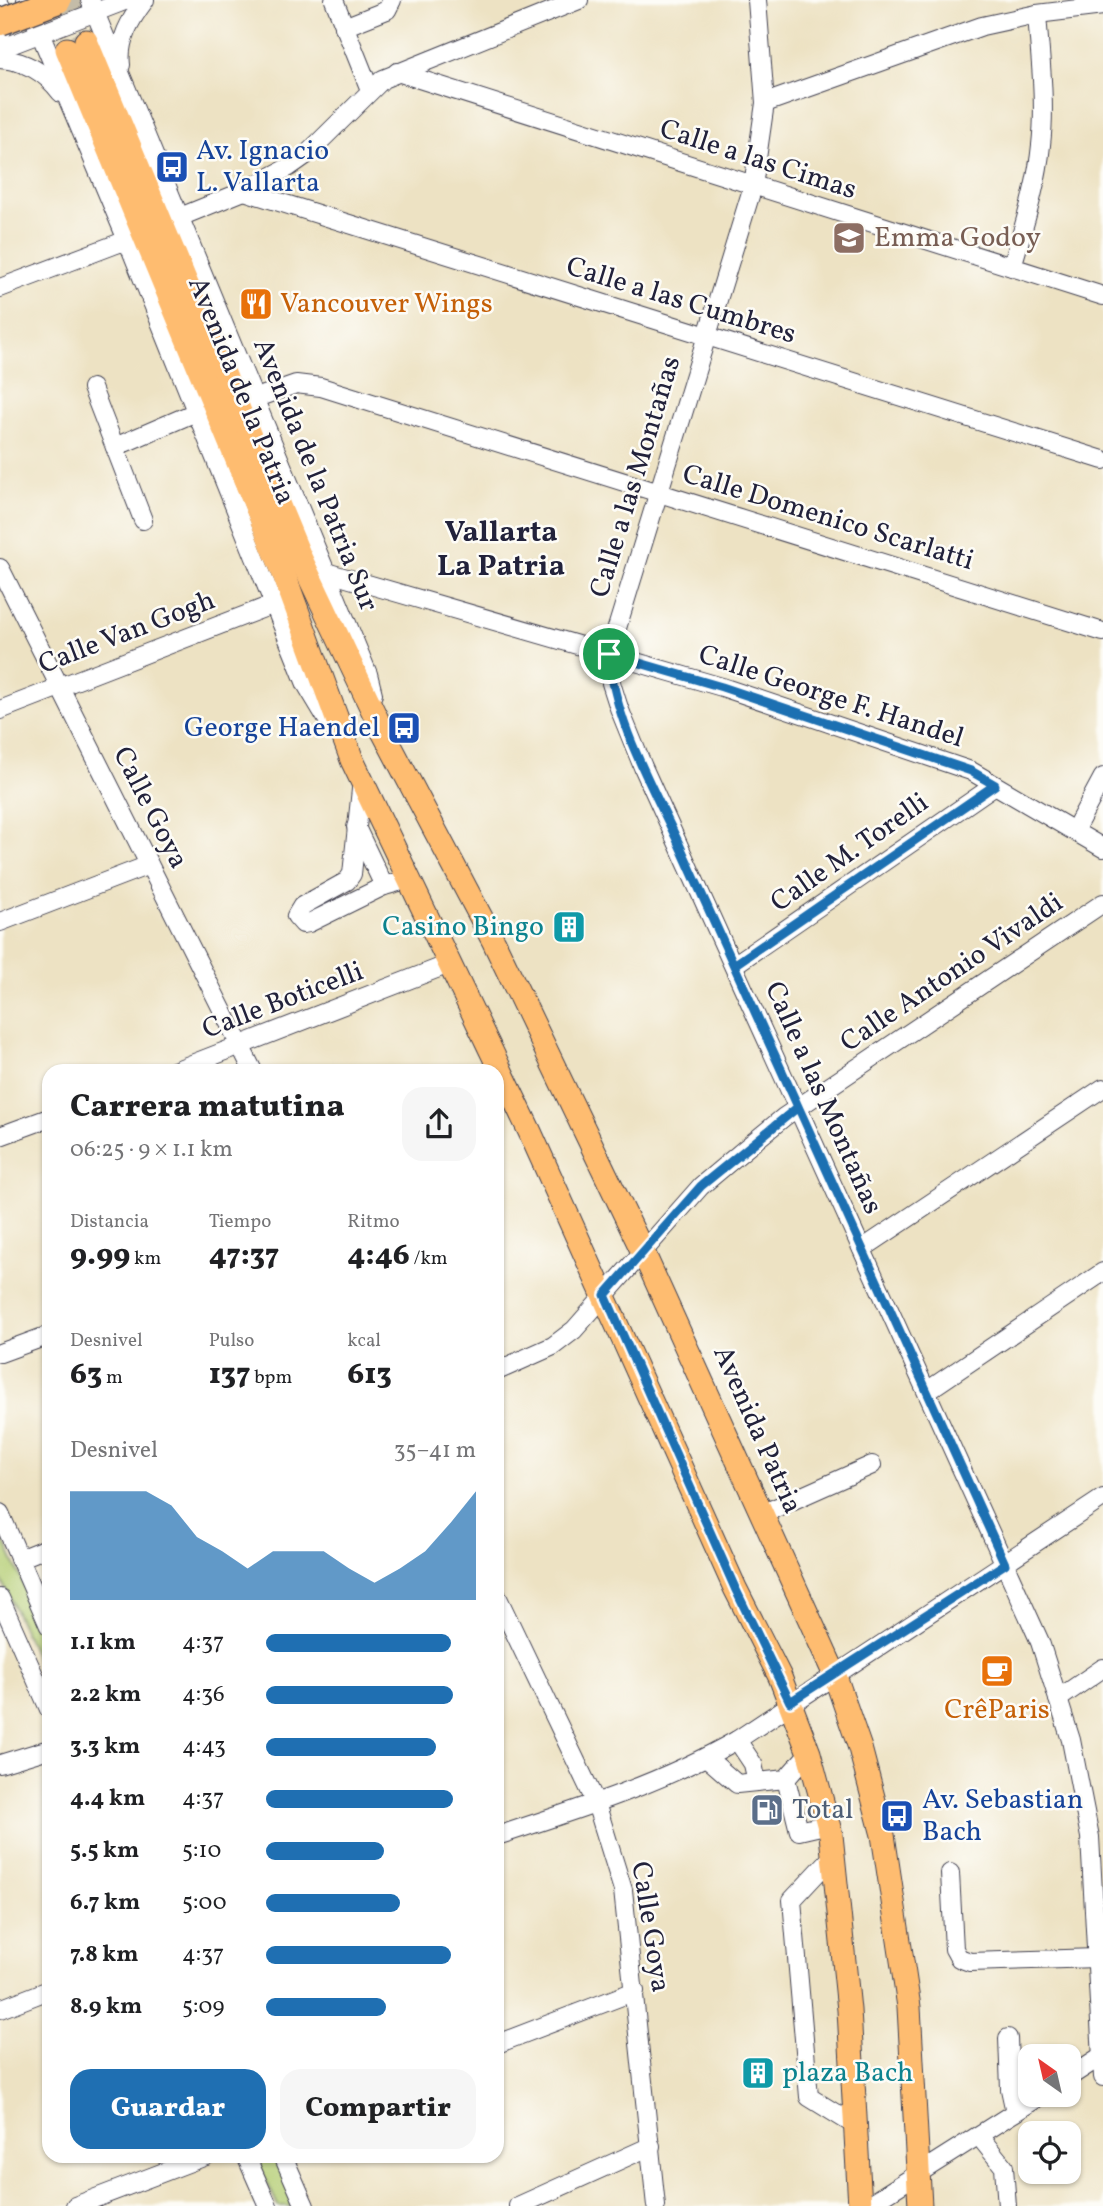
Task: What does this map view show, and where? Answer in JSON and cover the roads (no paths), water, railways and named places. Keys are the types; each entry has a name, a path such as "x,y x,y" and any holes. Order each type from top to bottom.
{"highway":[{"path":"0,23 58,0"}],"main road":[{"name":"Avenida de la Patria","path":"357,770 282,569 77,45 301,559 382,728"},
{"name":"Avenida Patria","path":"382,728 494,942 643,1252 834,1673 860,1748 883,1835 909,2007 920,2206"},
{"path":"357,770 496,1064"},
{"path":"504,1081 605,1295 735,1588 790,1702 809,1754 829,1824 833,1856 849,2010 860,2206"}],"street":[{"path":"26,0 127,240 306,684 357,770 352,874 347,881 302,906 296,916 303,924 309,923 384,886 409,879"},
{"path":"0,49 41,33 92,6 127,0"},
{"path":"124,83 120,46 131,19 145,0"},
{"path":"334,0 370,90"},
{"path":"344,27 387,10 392,0"},
{"path":"180,217 244,191 306,155 370,90 397,72 579,0"},
{"name":"Calle a las Montañas","path":"757,0 765,103 753,186 609,654 611,683 619,708 1040,1642 1071,1740 1090,1837 1103,2077"},
{"path":"0,5 6,13 6,22 0,35"},
{"name":"Avenida de la Patria Sur","path":"92,6 368,674 382,728"},
{"path":"765,103 916,47 982,26 1037,14 1103,6"},
{"path":"1012,267 1029,208 1041,145 1042,79 1037,14"},
{"path":"0,59 23,63 46,76 72,108"},
{"name":"Calle a las Cimas","path":"397,72 1103,296"},
{"name":"Calle a las Cumbres","path":"244,191 1103,460"},
{"path":"0,288 127,240"},
{"name":"Calle Domenico Scarlatti","path":"256,398 296,384 309,384 1103,632"},
{"path":"92,388 144,520"},
{"path":"116,447 197,412"},
{"name":"Calle Goya","path":"0,568 250,1064"},
{"name":"Calle George F. Handel","path":"326,572 722,687 971,771 1103,848"},
{"name":"Calle Van Gogh","path":"0,710 274,604"},
{"path":"1074,831 1103,777"},
{"name":"Calle M. Torelli","path":"734,965 995,785"},
{"path":"355,824 384,886"},
{"path":"0,922 149,865"},
{"name":"Calle Antonio Vivaldi","path":"504,1368 553,1346 574,1330 701,1186 798,1107 1103,903"},
{"name":"Calle Boticelli","path":"193,1064 449,964"},
{"path":"862,1249 1103,1088"},
{"path":"0,1136 42,1121"},
{"path":"927,1391 1103,1272"},
{"path":"0,1353 42,1338"},
{"path":"762,1514 872,1465"},
{"path":"504,1834 596,1803 706,1758 1103,1498"},
{"path":"0,1513 42,1610"},
{"path":"19,1559 42,1550"},
{"path":"0,1598 42,1693"},
{"name":"Calle Goya","path":"504,1616 596,1803 623,1890 656,2206"},
{"path":"1058,1699 1103,1668"},
{"path":"737,1740 753,1764 757,1782"},
{"path":"0,1764 42,1751"},
{"path":"706,1758 737,1784 786,1779 809,1754"},
{"path":"786,1779 799,1831 829,1824"},
{"path":"833,1856 792,1900 809,2096 856,2126"},
{"path":"950,1873 954,1949 959,1958 970,1962 1097,1958"},
{"path":"504,2041 635,1991"},
{"path":"0,2009 42,1993"},
{"path":"1008,2038 1010,2089 1016,2112"},
{"path":"1082,2068 1102,2055"},
{"path":"867,2206 1024,2107"},
{"path":"979,2136 1004,2167 1007,2206"},
{"path":"518,2206 651,2146"},
{"path":"75,2206 187,2163"},
{"path":"249,2163 268,2206"},
{"path":"287,2163 305,2206"}],"tunnel":[{"path":"68,0 86,41"}],"place":[{"name":"Av. Ignacio L. Vallarta","path":"172,167"},
{"name":"Emma Godoy","path":"849,238"},
{"name":"Vancouver Wings","path":"256,304"},
{"name":"George Haendel","path":"404,728"},
{"name":"Casino Bingo","path":"569,927"},
{"name":"CrêParis","path":"997,1671"},
{"name":"Total","path":"767,1810"},
{"name":"Av. Sebastian Bach","path":"897,1816"},
{"name":"plaza Bach","path":"758,2073"}],"district":[{"name":"Vallarta La Patria","path":"501,550"}]}
